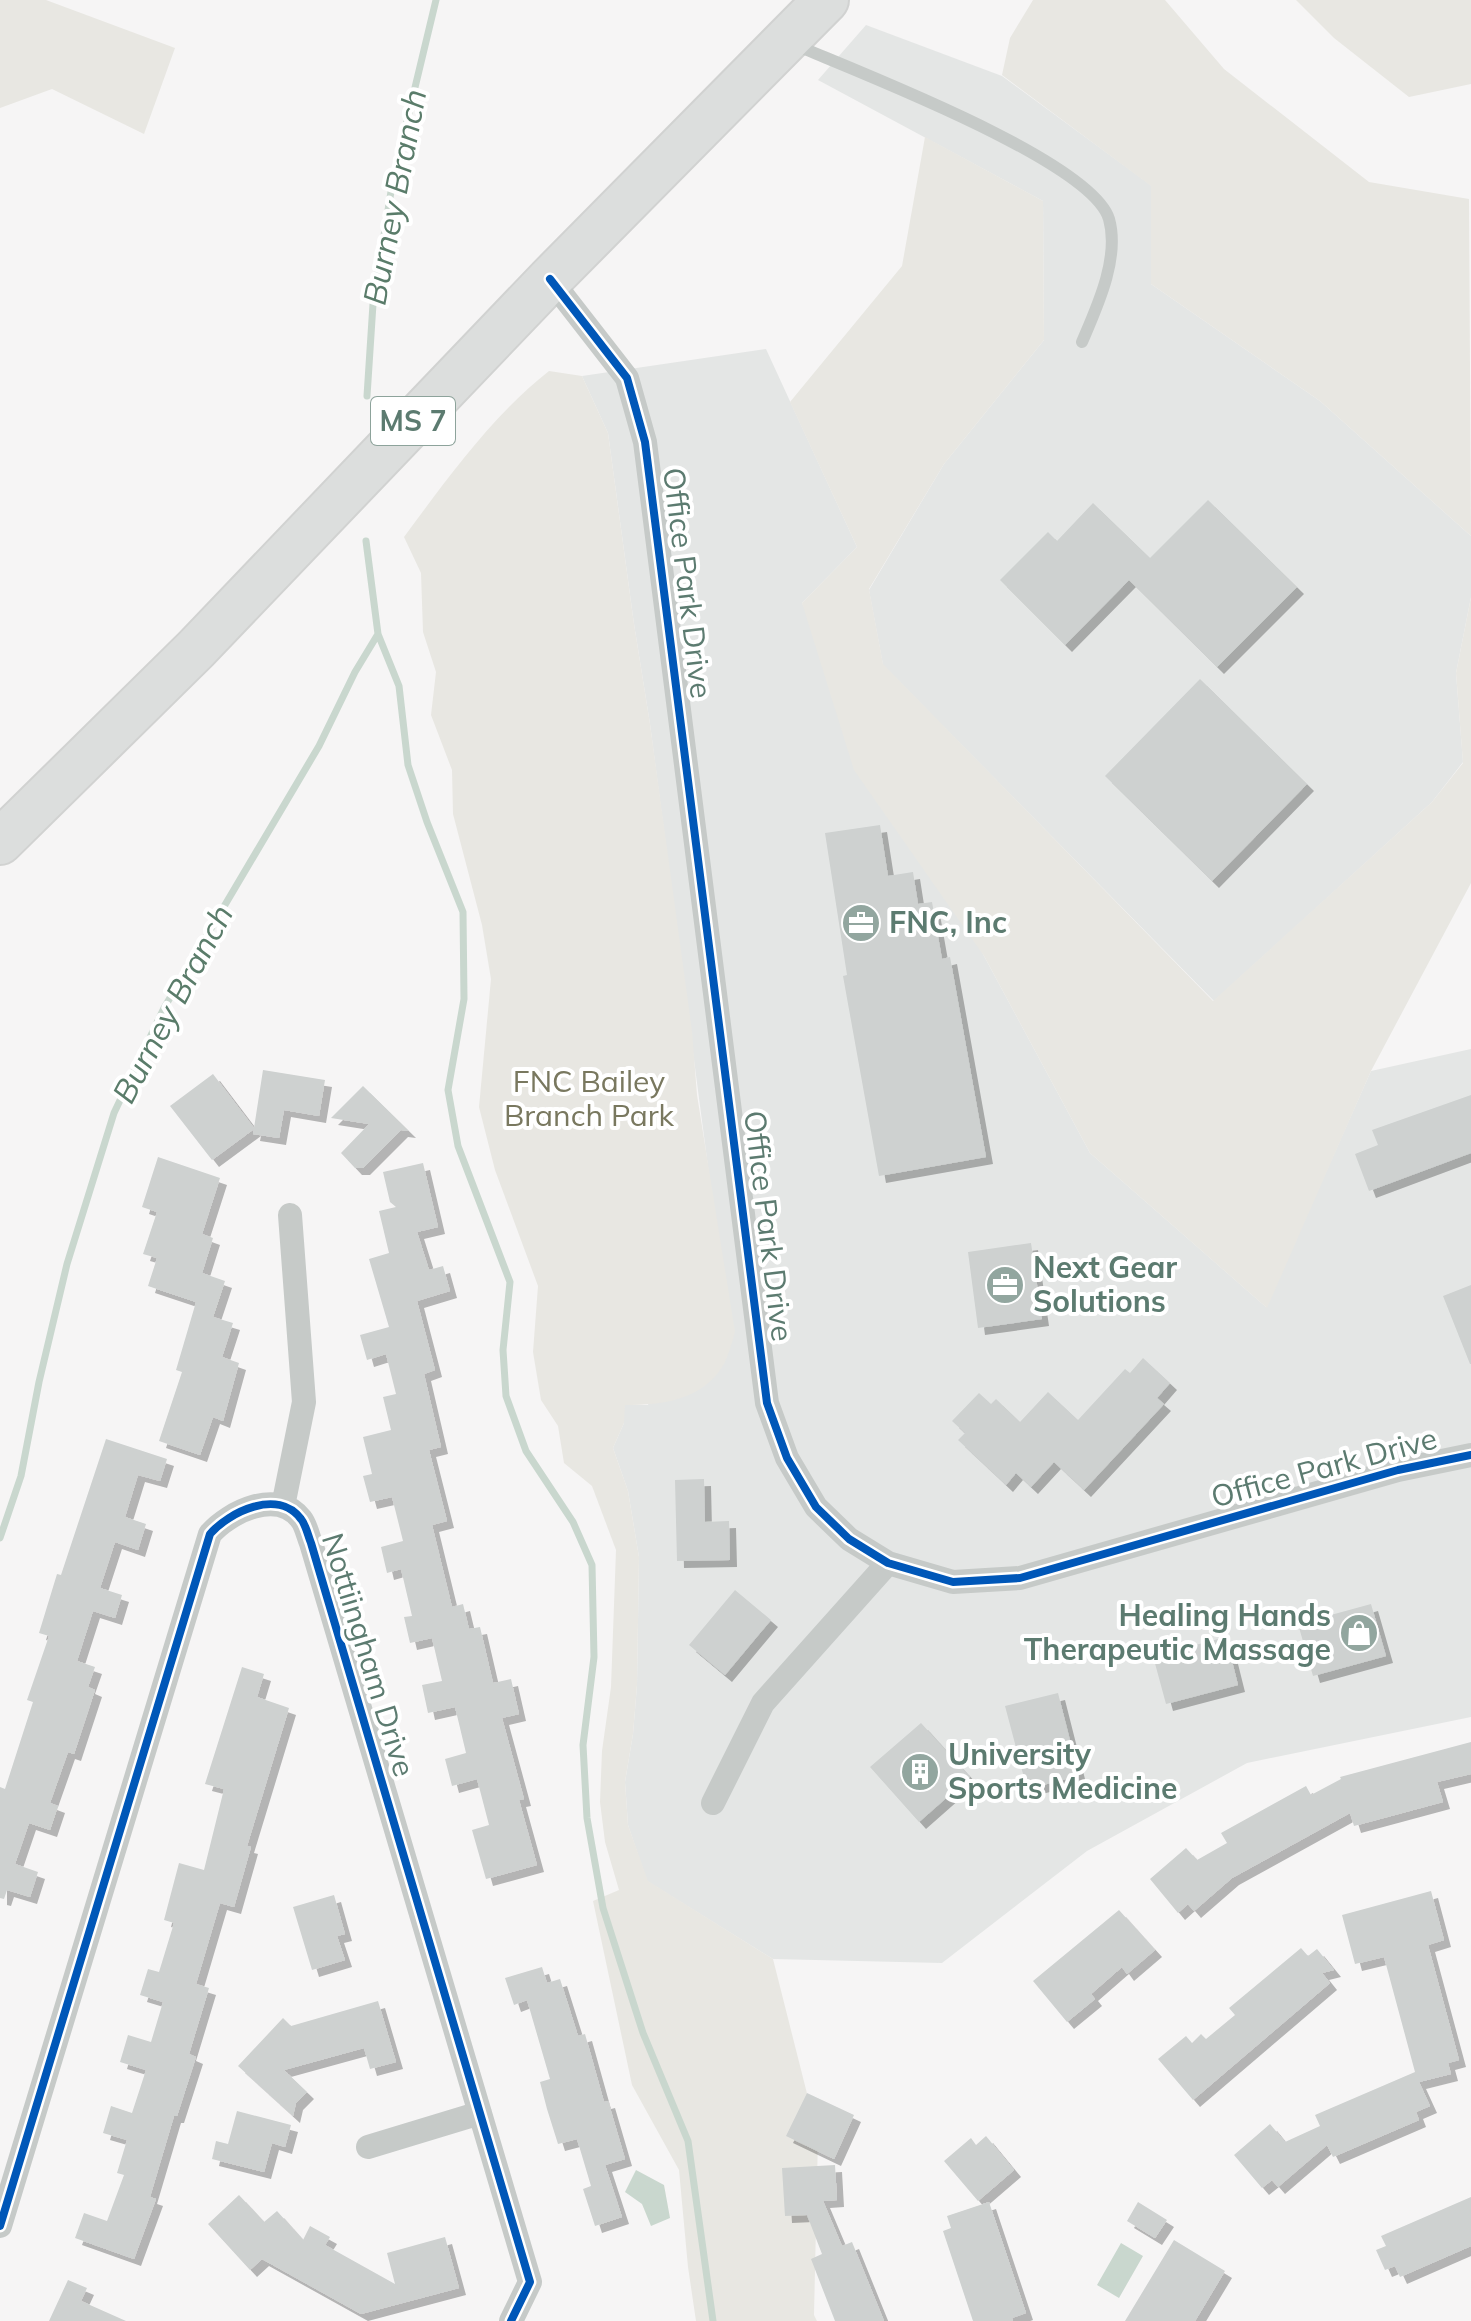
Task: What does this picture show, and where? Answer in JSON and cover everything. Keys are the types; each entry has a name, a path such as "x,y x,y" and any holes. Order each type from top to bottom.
{"highway":[{"name":"MS 7","path":"0,842 196,649 550,279 826,0"}],"street":[{"name":"Office Park Drive","path":"550,279 627,378 645,442 767,1403 787,1458 816,1507 849,1539 888,1563 953,1582 1020,1578 1398,1470 1471,1455"},
{"path":"0,2226 210,1534 221,1521 253,1505 283,1506 304,1402 290,1215"},
{"name":"Nottiingham Drive","path":"283,1506 301,1518 311,1543 530,2282 511,2321"},
{"path":"713,1803 763,1703 888,1563"},
{"path":"368,2147 480,2113"}],"lane":[{"path":"787,41 1010,138 1087,190 1109,217 1111,252 1103,292 1082,342"}],"shaded area":[{"path":"866,25 1002,76 1152,186 1151,284 1320,401 1471,536 1471,597 1456,673 1463,762 1432,802 1214,1001 883,665 869,590 944,464 1044,340 1043,201 818,80"},
{"path":"766,349 857,547 802,603 984,956 1090,1153 1266,1307 1371,1071 1471,1049 1471,1717 1247,1763 1087,1851 942,1963 773,1959 647,1881 628,1825 625,1782 637,1685 639,1557 628,1491 613,1448 624,1423 624,1405 648,1405 710,1182 608,433 582,376"},
{"path":"636,2170 664,2185 670,2218 651,2226 642,2204 625,2192"},
{"path":"1121,2243 1143,2256 1119,2298 1097,2285"}],"green space":[{"path":"0,0 46,0 175,48 144,134 52,89 0,108"},
{"path":"1033,0 1165,0 1224,69 1369,182 1469,199 1471,536 1320,401 1151,284 1151,186 1002,75 1010,38"},
{"path":"1296,0 1471,0 1471,84 1409,97 1334,38"},
{"path":"925,137 1043,201 1044,340 944,464 869,589 883,664 1213,1001 1432,802 1463,763 1456,673 1471,597 1471,883 1371,1071 1267,1308 1090,1153 984,956 854,770 802,603 857,547 790,402 902,266"},
{"name":"FNC Bailey Branch Park","path":"549,371 582,376 608,433 692,1031 697,1095 735,1332 725,1362 706,1385 682,1398 654,1404 625,1405 624,1423 613,1448 628,1491 639,1557 637,1685 625,1782 628,1825 648,1881 773,1959 818,2137 814,2315 817,2321 696,2321 679,2170 632,2085 593,1901 619,1890 605,1842 600,1802 602,1751 611,1687 616,1550 592,1486 564,1463 558,1426 541,1400 533,1352 538,1286 495,1170 479,1107 491,979 482,925 453,814 452,770 431,715 436,672 423,632 421,573 404,537 489,428"}],"building":[{"path":"1208,500 1297,587 1217,667 1129,580 1065,645 1000,580 1048,532 1057,541 1093,503 1150,558"},
{"path":"1200,679 1307,784 1212,881 1105,776"},
{"path":"880,825 888,876 913,872 918,904 932,902 942,959 950,957 986,1157 879,1176 843,976 847,975 825,833"},
{"path":"263,1070 325,1080 319,1116 284,1110 279,1138 253,1134 254,1129 212,1160 170,1106 213,1074 254,1128"},
{"path":"363,1086 409,1131 401,1130 363,1168 355,1168 341,1153 369,1124 331,1118"},
{"path":"1471,1095 1471,1153 1369,1191 1355,1154 1378,1145 1372,1130"},
{"path":"158,1157 220,1178 202,1234 213,1238 202,1273 225,1281 213,1317 233,1323 222,1357 239,1363 223,1421 213,1417 200,1455 159,1441 182,1372 176,1370 196,1302 148,1286 157,1258 143,1254 157,1212 142,1207"},
{"path":"423,1163 438,1227 417,1232 429,1270 443,1266 450,1291 417,1301 435,1370 424,1374 441,1447 429,1450 447,1521 432,1525 452,1607 463,1604 469,1629 480,1627 493,1683 511,1679 519,1714 502,1718 524,1799 519,1800 537,1865 486,1879 472,1830 489,1825 477,1779 452,1786 445,1759 466,1753 455,1707 428,1713 422,1685 442,1681 432,1638 410,1643 404,1617 412,1616 401,1569 387,1573 381,1547 403,1541 392,1497 370,1502 363,1476 372,1474 363,1437 391,1430 383,1397 396,1394 386,1354 367,1360 360,1335 389,1327 369,1259 389,1253 379,1211 396,1207 390,1202 383,1172"},
{"name":"Next Gear Solutions","path":"1031,1243 1042,1319 978,1328 968,1252"},
{"path":"1471,1285 1471,1364 1470,1364 1443,1296"},
{"path":"1143,1358 1170,1383 1157,1398 1164,1404 1084,1490 1054,1462 1031,1487 1016,1473 1006,1485 958,1440 965,1433 952,1421 979,1393 991,1404 996,1399 1020,1422 1048,1392 1078,1420 1125,1369 1130,1373"},
{"path":"106,1439 167,1459 160,1481 138,1475 125,1517 146,1524 138,1550 115,1542 100,1588 122,1595 115,1618 93,1611 77,1661 95,1667 88,1687 95,1690 74,1754 68,1752 50,1803 58,1806 50,1830 29,1823 15,1864 38,1872 30,1897 7,1890 4,1899 0,1898 0,1787 5,1789 33,1702 27,1700 49,1636 39,1633"},
{"path":"704,1479 705,1522 729,1521 730,1560 677,1561 675,1480"},
{"path":"735,1590 771,1620 725,1675 689,1645"},
{"path":"1371,1604 1386,1656 1313,1676 1298,1624"},
{"path":"1226,1637 1238,1685 1166,1704 1153,1656"},
{"path":"242,1667 264,1674 257,1697 289,1708 247,1846 251,1847 234,1907 220,1903 196,1984 209,1988 189,2054 196,2057 177,2116 174,2116 150,2197 156,2199 134,2259 75,2238 84,2213 107,2221 124,2175 117,2173 127,2140 103,2133 111,2106 132,2113 146,2070 120,2062 128,2035 151,2042 163,2002 140,1995 148,1969 159,1972 174,1923 164,1920 179,1863 204,1870 224,1789 205,1784"},
{"path":"1058,1693 1079,1776 1027,1789 1005,1706"},
{"name":"University Sports Medicine","path":"921,1723 970,1777 919,1822 870,1767"},
{"path":"1471,1742 1471,1774 1437,1782 1443,1802 1354,1826 1350,1813 1232,1878 1194,1911 1188,1904 1178,1913 1150,1879 1186,1848 1197,1860 1227,1843 1221,1833 1306,1786 1311,1795 1340,1777"},
{"path":"1431,1891 1444,1940 1428,1945 1459,2060 1448,2063 1451,2074 1419,2082 1430,2106 1416,2112 1419,2120 1333,2157 1327,2145 1278,2187 1272,2180 1262,2188 1234,2155 1270,2124 1285,2142 1320,2126 1315,2115 1415,2072 1384,1957 1355,1964 1342,1915"},
{"path":"334,1895 345,1934 337,1936 345,1960 312,1970 293,1907"},
{"path":"1119,1910 1155,1950 1127,1974 1122,1967 1091,1994 1095,1999 1067,2022 1033,1981"},
{"path":"1301,1948 1308,1956 1317,1949 1334,1970 1322,1973 1330,1983 1193,2100 1158,2059 1186,2036 1192,2043 1201,2034 1206,2039 1235,2015 1229,2008"},
{"path":"542,1967 547,1983 560,1979 578,2036 585,2034 604,2102 608,2101 625,2159 605,2165 622,2217 595,2226 583,2189 591,2186 577,2139 558,2144 547,2109 540,2082 550,2079 527,2000 514,2005 505,1978"},
{"path":"378,2001 396,2062 370,2069 364,2048 284,2070 307,2092 296,2103 293,2116 238,2066 283,2018 291,2026"},
{"path":"807,2093 854,2115 834,2159 786,2136"},
{"path":"237,2111 291,2125 285,2147 272,2143 264,2172 212,2159 216,2141 228,2144"},
{"path":"986,2136 1014,2170 978,2201 944,2161 971,2138 976,2145"},
{"path":"835,2165 837,2200 823,2201 842,2246 852,2242 884,2321 835,2321 811,2259 822,2254 807,2215 785,2216 782,2168"},
{"path":"239,2195 264,2222 277,2211 303,2240 310,2226 330,2237 325,2245 395,2284 387,2253 445,2237 459,2288 361,2314 262,2259 250,2270 208,2224"},
{"path":"1471,2197 1471,2246 1400,2277 1395,2266 1385,2270 1376,2250 1386,2246 1381,2236"},
{"path":"989,2202 1026,2313 1012,2318 1013,2321 973,2321 943,2231 951,2228 947,2216"},
{"path":"1138,2202 1167,2220 1155,2238 1127,2221"},
{"path":"1174,2240 1225,2271 1195,2321 1125,2321"},
{"path":"68,2280 87,2288 81,2301 126,2321 49,2321"}],"waterway":[{"name":"Burney Branch","path":"367,396 373,304 393,179 436,0"},
{"path":"366,541 378,634 399,686 408,765 463,912 464,999 448,1090 458,1146 510,1282 503,1350 506,1396 526,1451 573,1522 592,1565 594,1657 583,1745 587,1818 603,1908 643,2033 688,2141 713,2321"},
{"name":"Burney Branch","path":"0,1538 21,1476 67,1264 114,1113 164,1008 319,746 355,672 378,634"}],"cycle path":[{"path":"550,279 627,378 645,442 767,1403 787,1458 816,1507 849,1539 888,1563 953,1582 1020,1578 1398,1470 1471,1455"},
{"path":"0,2226 210,1534 241,1511 267,1504 280,1505 291,1510 306,1527 530,2282 511,2321"}],"place":[{"name":"FNC, Inc","path":"861,923"},
{"name":"Next Gear Solutions","path":"1005,1285"},
{"name":"Healing Hands Therapeutic Massage","path":"1359,1633"},
{"name":"University Sports Medicine","path":"920,1772"}]}
